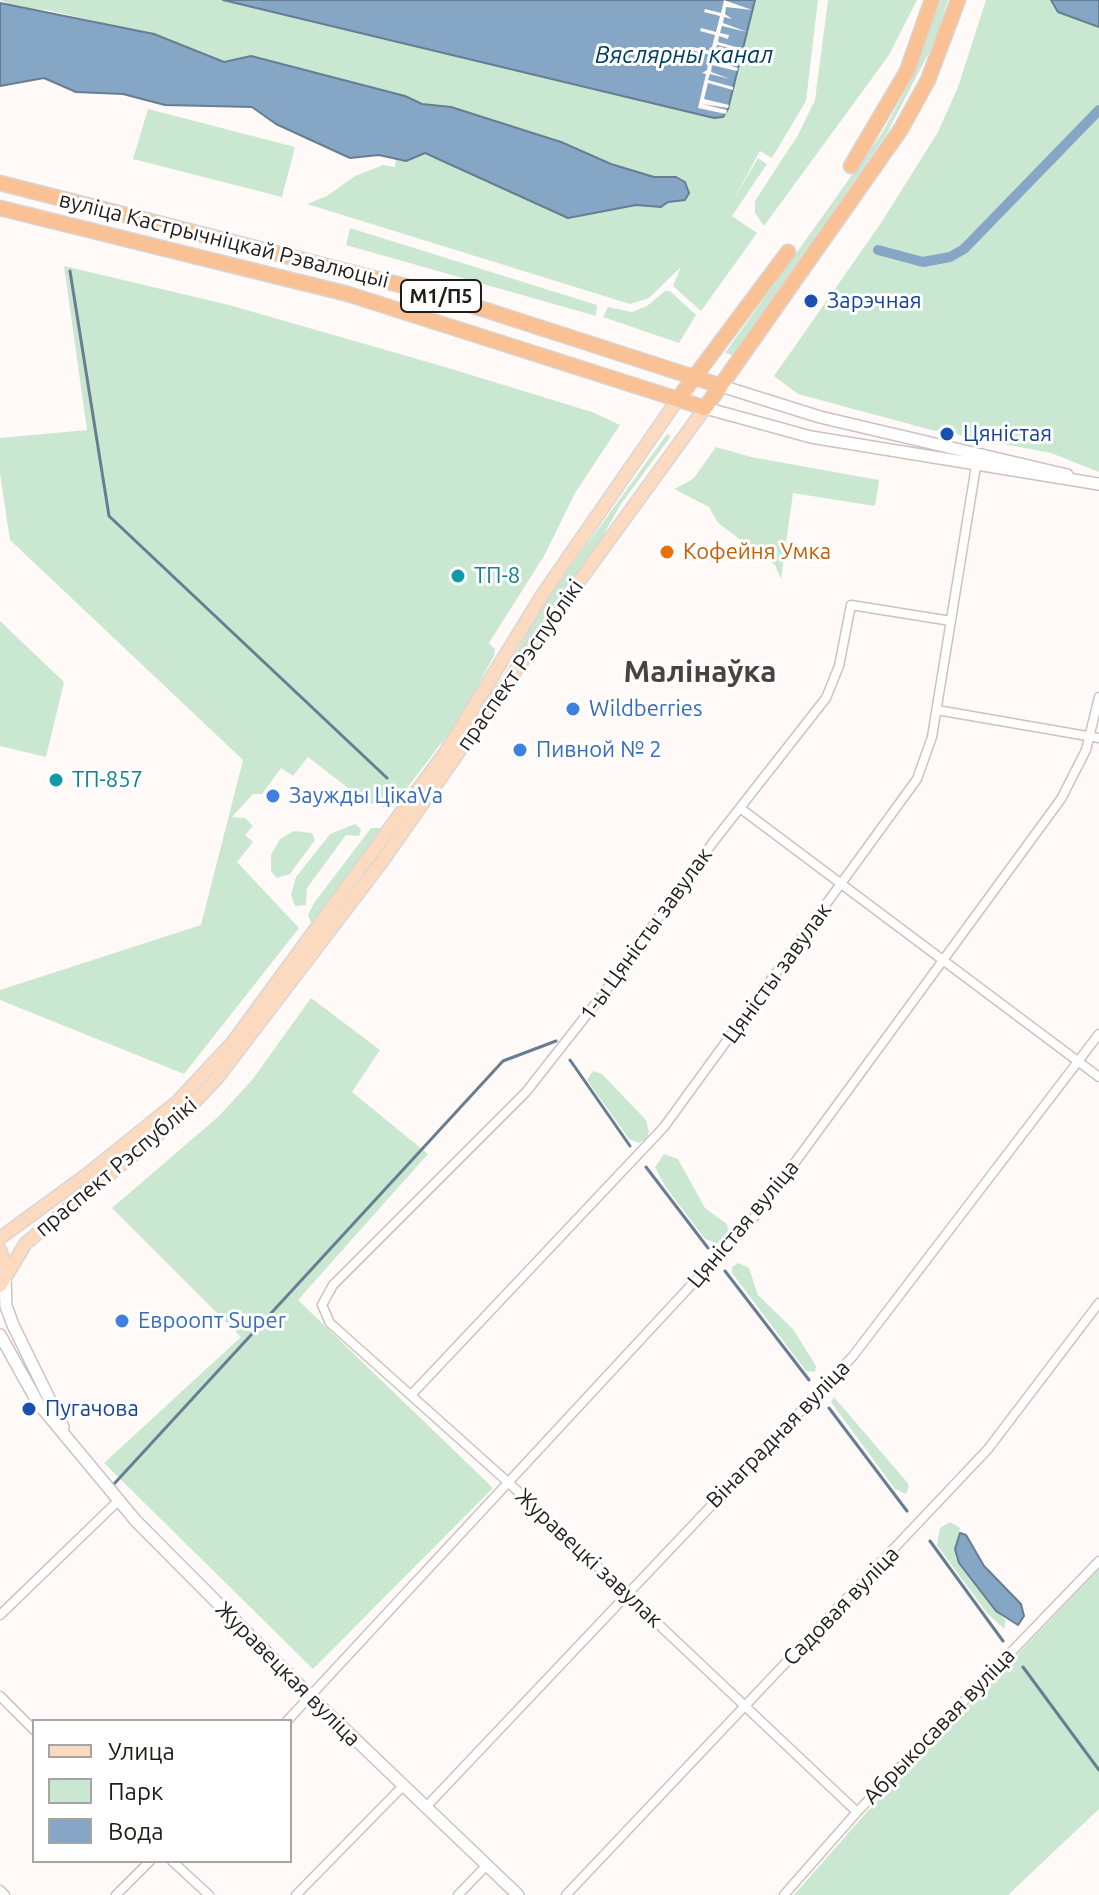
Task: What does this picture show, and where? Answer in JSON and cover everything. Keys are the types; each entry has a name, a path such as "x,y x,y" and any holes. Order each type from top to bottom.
{"highway":[{"path":"851,166 907,71 932,0"},
{"name":"праспект Рэспублікі","path":"705,408 901,129 928,80 958,0"},
{"name":"вуліца Кастрычніцкай Рэвалюцыі","path":"0,183 436,294 721,386"},
{"path":"41,218 47,194"},
{"name":"вуліца Кастрычніцкай Рэвалюцыі","path":"0,208 348,294 705,408"},
{"name":"праспект Рэспублікі","path":"678,399 788,252"}],"main road":[{"name":"праспект Рэспублікі","path":"0,1238 74,1185 177,1102 233,1042 445,753 543,594 678,399"},
{"name":"праспект Рэспублікі","path":"4,1278 33,1235 183,1114 218,1077 381,863 556,613 705,408"},
{"path":"0,1250 4,1278"}],"street":[{"path":"721,386 820,417 1047,469 1097,484"},
{"path":"705,408 811,437 1097,484"},
{"name":"Цяністы завулак","path":"411,1395 664,1127 917,779 930,748 976,466"},
{"name":"1-ы Цяністы завулак","path":"322,1305 333,1285 535,1082 832,688 851,605 951,621"},
{"name":"Цяністая вуліца","path":"289,1719 758,1213 1061,799 1095,737 1099,697"},
{"path":"937,710 1095,737"},
{"path":"740,808 1099,1077"},
{"name":"Вінаградная вуліца","path":"425,1808 867,1340 1099,1034"},
{"name":"Журавецкая вуліца","path":"4,1278 6,1306 13,1325 70,1442"},
{"name":"Садовая вуліца","path":"566,1895 988,1449 1099,1303"},
{"name":"Журавецкі завулак","path":"322,1305 330,1323 628,1593 857,1812"},
{"name":"Журавецкая вуліца","path":"0,1335 21,1376 118,1501 311,1697 518,1895"},
{"path":"0,1615 118,1501"},
{"name":"Абрыкосавая вуліца","path":"784,1895 857,1812 1099,1561"},
{"path":"0,1696 32,1728"},
{"path":"296,1895 403,1786"},
{"path":"116,1895 148,1863"},
{"path":"174,1863 209,1895"},
{"path":"458,1895 487,1865"},
{"path":"0,1890 5,1895"}],"green space":[{"path":"0,0 818,0 806,101 772,158 760,151 732,203 758,158 767,164 732,216 757,233 701,311 673,286 681,267 649,298 630,304 307,204 327,196 355,176 383,165 395,167 396,159 406,161 421,153 516,191 568,218 636,205 661,207 668,202 684,200 689,193 676,177 654,177 611,164 523,129 445,106 422,104 405,96 251,56 224,62 164,37 47,10 19,9"},
{"path":"828,0 917,0 889,55 764,226 755,213 755,201 798,135 815,100"},
{"path":"941,0 948,0 935,41 886,135 732,355 725,353 882,133 908,86"},
{"path":"986,0 1051,0 1058,12 1099,27 1099,472 1051,453 962,436 943,428 935,431 798,394 774,376 881,223 938,132 958,87"},
{"path":"148,109 295,147 282,197 133,159"},
{"path":"350,228 597,305 596,316 346,245"},
{"path":"64,266 229,305 592,412 620,425 575,493 544,556 489,643 495,649 494,656 458,721 401,796 384,807 366,802 308,757 293,776 281,768 262,794 253,794 232,817 245,818 253,826 245,835 253,842 237,862 299,928 184,1074 0,1000 0,990 201,925 243,760 10,540 0,474 0,438 87,430"},
{"path":"665,291 670,291 696,315 679,343 603,317 608,307 632,312 647,306"},
{"path":"667,434 671,436 621,504 596,548 504,676 540,609"},
{"path":"716,447 751,457 879,480 875,506 793,493 781,579 775,565 718,523 709,507 674,489 693,479"},
{"path":"0,621 64,682 46,757 0,746"},
{"path":"355,824 361,829 359,836 346,835 307,888 306,905 295,906 291,894 296,877 330,834"},
{"path":"371,828 383,828 315,922 311,922 308,915 314,903"},
{"path":"294,831 312,833 315,840 290,874 277,878 271,871 271,855 280,839"},
{"path":"311,998 380,1050 352,1092 428,1154 298,1300 493,1488 313,1669 104,1463 241,1337 112,1208 219,1116 252,1080"},
{"path":"593,1071 602,1074 646,1120 649,1132 646,1139 639,1143 629,1139 587,1080"},
{"path":"664,1154 678,1159 705,1208 727,1224 729,1235 725,1241 719,1244 705,1239 665,1186 655,1167"},
{"path":"738,1263 749,1268 758,1295 793,1329 816,1366 815,1372 806,1371 732,1273 732,1267"},
{"path":"834,1397 906,1481 909,1486 906,1494 895,1489 831,1402"},
{"path":"950,1522 960,1528 956,1556 959,1563 1006,1621 1004,1629 986,1612 937,1545 940,1528"},
{"path":"1099,1569 1099,1809 1008,1895 794,1895 865,1814"}],"water":[{"name":"Вяслярны канал","path":"223,0 755,0 728,109 723,117 714,118"},
{"path":"1051,0 1099,0 1099,27 1058,12"},
{"path":"0,3 154,34 224,62 251,56 405,96 422,104 451,107 561,142 611,164 654,177 676,177 685,182 689,193 685,200 668,202 661,207 636,205 568,218 425,153 406,161 379,155 350,158 276,124 252,107 165,105 123,94 76,92 44,78 0,86"},
{"path":"960,1533 966,1535 984,1566 1021,1604 1024,1616 1018,1625 996,1611 959,1563 955,1549"}],"pier":[{"path":"724,0 752,10 726,7 725,14 732,19 724,17 723,23 747,32 722,26 720,33 729,35 728,39 719,36 718,42 743,49 717,45 715,52 722,54 721,57 715,56 713,61 738,68 737,71 712,65 711,72 730,79 710,74 708,80 733,87 733,90 708,83 704,99 729,105 728,108 702,104 727,110 726,114 698,108 706,74 702,73 707,70 710,55 692,50 693,47 711,51 715,35 700,31 701,28 716,32 720,16 704,12 705,9 721,13"}],"waterway":[{"path":"878,250 923,262 950,257 964,249 1099,110"},
{"path":"70,271 109,516 387,778"},
{"path":"114,1484 503,1061 556,1041"},
{"path":"570,1060 630,1146"},
{"path":"646,1167 708,1248"},
{"path":"725,1271 809,1380"},
{"path":"829,1408 907,1511"},
{"path":"930,1541 1003,1641"},
{"path":"1023,1667 1099,1770"}],"place":[{"name":"Зарэчная","path":"811,301"},
{"name":"Цяністая","path":"947,434"},
{"name":"Кофейня Умка","path":"667,552"},
{"name":"ТП-8","path":"458,576"},
{"name":"Wildberries","path":"573,709"},
{"name":"Пивной № 2","path":"520,750"},
{"name":"ТП-857","path":"56,780"},
{"name":"Заужды ЦікаVа","path":"273,796"},
{"name":"Евроопт Super","path":"122,1321"},
{"name":"Пугачова","path":"29,1409"}],"district":[{"name":"Малінаўка","path":"700,672"}]}
